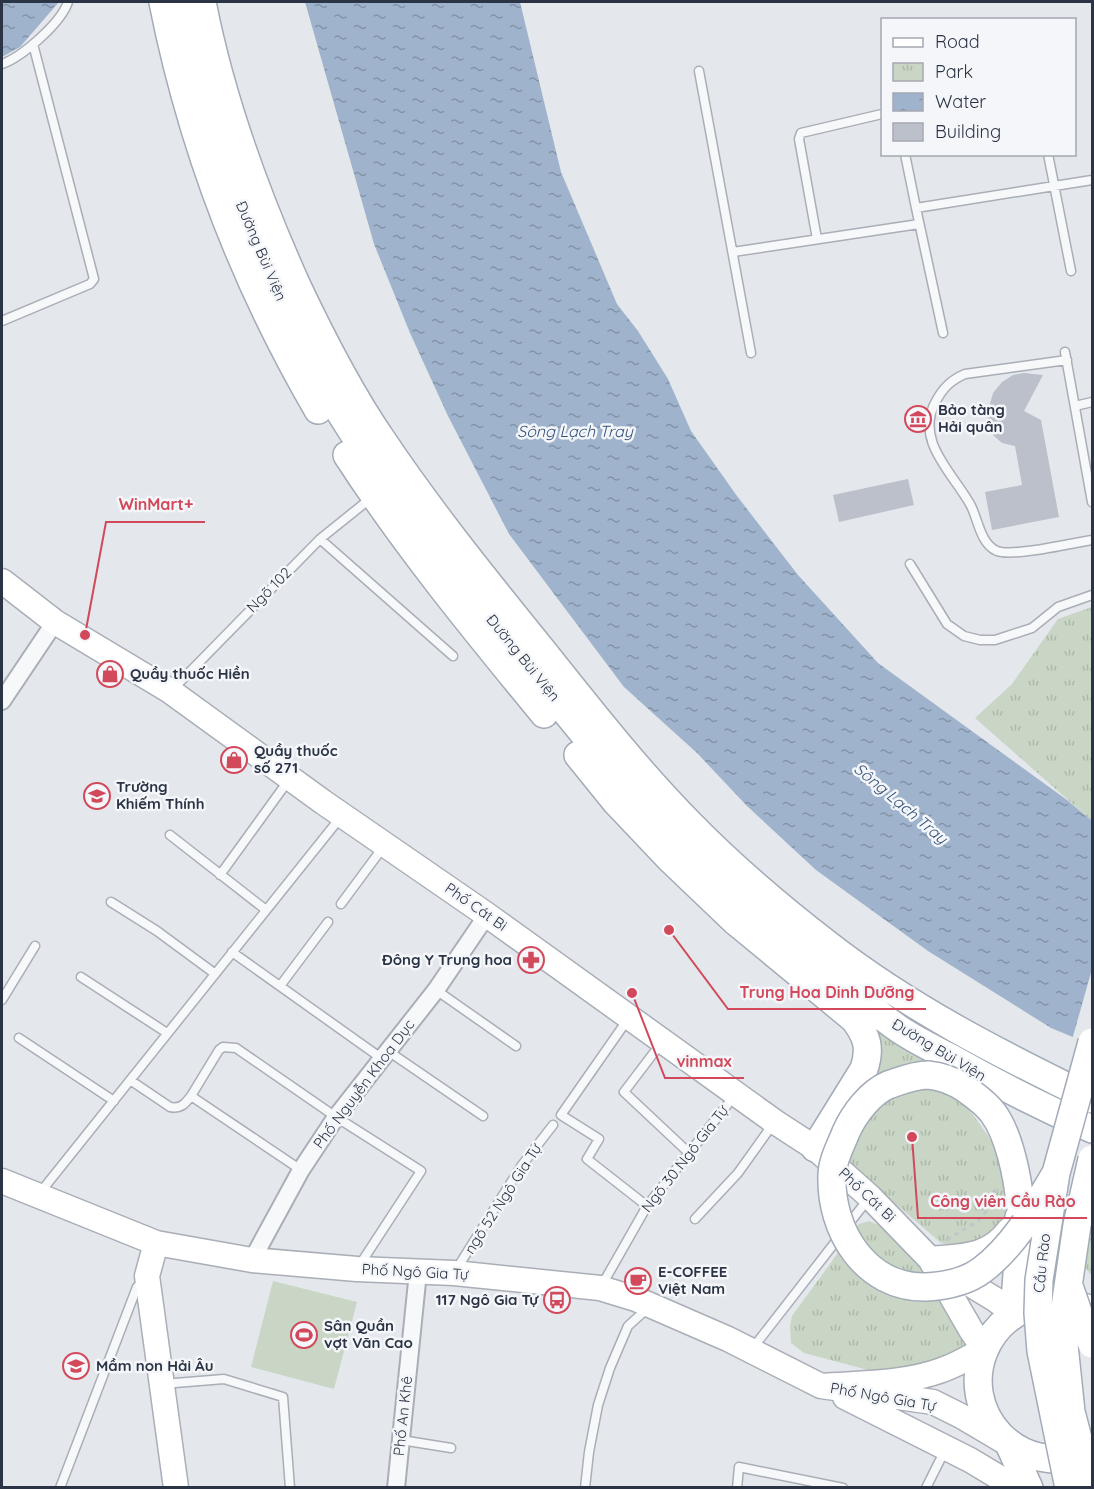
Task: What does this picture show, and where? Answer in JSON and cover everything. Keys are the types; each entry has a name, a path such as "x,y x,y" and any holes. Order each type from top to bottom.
{"main road":[{"name":"Đường Bùi Viện","path":"163,2 176,67 200,148 227,224 260,301 292,365 319,412 373,495 492,651 616,801 670,858 742,914 898,1028 1006,1089 1092,1129"},
{"name":"Đường Bùi Viện","path":"182,2 209,111 232,183 262,259 294,327 334,402 365,451 464,584 613,768 742,914 862,1029 867,1042 868,1055 864,1069 815,1148"},
{"name":"Đường Bùi Viện","path":"202,2 228,106 252,178 312,319 346,383 381,439 423,497 564,677 628,755 689,823 758,889 830,946 913,1006 1012,1060 1092,1099"},
{"name":"Cầu Rào","path":"1069,1488 1046,1386 1038,1313 1041,1269 1056,1173 1092,1042"},
{"path":"1014,1314 1018,1270 1020,1210 1015,1164 994,1114 979,1098 946,1078 927,1075 907,1078 884,1087 863,1105 851,1122 839,1149 832,1173 836,1214 842,1233 863,1262 886,1278 917,1287 962,1280 979,1272 994,1261 1013,1240 1056,1173"},
{"name":"Cầu Rào","path":"1091,1488 1071,1412 1064,1314 1081,1204 1092,1159"},
{"path":"1091,1194 1083,1233 1080,1279 1092,1308"},
{"path":"1069,1284 1092,1344"},
{"path":"1092,1308 1053,1301 1033,1305 1014,1314 996,1329 984,1349 978,1375 980,1401 990,1425 1009,1444 1029,1455 1053,1460 1077,1458 1092,1452"},
{"path":"1009,1444 1029,1488"}],"street":[{"name":"Phố Cát Bi","path":"2,581 55,622 170,691 342,815 630,1016 775,1122 815,1148 870,1197 930,1259 984,1349"},
{"path":"2,701 55,622"},
{"name":"Phố Nguyễn Khoa Dục","path":"252,1260 301,1170 336,1117 436,990 487,915"},
{"name":"Phố Ngô Gia Tự","path":"2,1181 156,1243 252,1260 357,1269 454,1273 600,1288 651,1305 752,1350 821,1386 933,1402 1009,1444"},
{"path":"930,1259 980,1253 1002,1239 1020,1210"},
{"path":"156,1243 147,1276 176,1488"},
{"name":"Phố Cát Bi","path":"930,1259 996,1300 1014,1314"},
{"name":"Phố An Khê","path":"396,1488 418,1272"},
{"name":"Phố Ngô Gia Tự","path":"821,1386 882,1382 924,1375 960,1362 984,1349"},
{"path":"821,1386 946,1448 1017,1488"}],"lane":[{"path":"2,64 33,44 58,20 68,2"},
{"path":"2,321 90,284 94,279 33,44"},
{"path":"699,71 751,353"},
{"path":"818,239 799,135 804,130 881,114"},
{"path":"905,156 943,333"},
{"path":"1048,156 1071,271"},
{"path":"916,208 1092,180"},
{"path":"733,252 920,224"},
{"path":"1092,502 1090,478 1066,356 965,374 952,379 941,392 928,424 932,446 972,508 983,538 995,550 1008,553 1092,540"},
{"path":"1075,406 1092,402"},
{"name":"Ngõ 102","path":"170,691 320,539 373,495"},
{"path":"320,539 453,656"},
{"path":"910,564 947,624 964,636 980,640 995,640 1032,628 1058,607 1092,595"},
{"path":"220,875 290,778"},
{"path":"38,1196 342,815"},
{"path":"170,835 266,910"},
{"path":"341,904 385,844"},
{"path":"111,902 157,931 214,973"},
{"path":"280,986 328,922"},
{"path":"2,1000 35,946"},
{"path":"232,952 384,1055 483,1116"},
{"path":"81,977 167,1033"},
{"path":"436,990 516,1046"},
{"path":"630,1016 561,1115 599,1139 587,1159 647,1206"},
{"path":"19,1038 114,1101"},
{"path":"663,1040 624,1092 690,1153"},
{"path":"130,1080 170,1107 177,1108 191,1096 214,1056 223,1047 236,1048 336,1117 421,1171 357,1269"},
{"name":"Ngõ 30 Ngô Gia Tự","path":"600,1288 647,1206 736,1093"},
{"path":"191,1096 301,1170"},
{"path":"695,1219 738,1173 775,1122"},
{"name":"ngõ 52 Ngô Gia Tự","path":"454,1273 522,1165 553,1125"},
{"path":"752,1350 870,1197"},
{"path":"60,1488 137,1287 147,1276"},
{"path":"585,1488 598,1405 610,1368 628,1326 651,1305"},
{"path":"163,1384 224,1379 283,1397 286,1411 290,1488"},
{"path":"401,1440 451,1448"},
{"path":"926,1488 946,1448"},
{"path":"737,1488 739,1467 843,1488"}],"green space":[{"path":"1092,607 1092,821 975,718 1012,684 1058,619"},
{"path":"866,1021 946,1067 965,1104 994,1144 1005,1188 1005,1217 996,1233 976,1245 955,1246 941,1243 833,1150"},
{"path":"1092,1167 1092,1276 1078,1258"},
{"path":"869,1221 883,1227 934,1276 967,1336 967,1352 895,1375 804,1353 791,1343 792,1316 859,1224"},
{"name":"Sân Quần vợt Văn Cao","path":"273,1281 357,1302 334,1389 251,1367"}],"water":[{"path":"2,2 59,2 20,47 2,57"},
{"name":"Sông Lạch Tray","path":"305,2 520,2 561,172 617,304 638,331 668,379 691,431 737,496 798,575 878,663 1067,800 1092,821 1092,1045 1051,1028 928,951 816,870 747,806 697,753 624,687 509,534 448,416 410,333 374,244"}],"pier":[{"path":"1092,969 1092,1048 1072,1040"}],"building":[{"path":"1024,373 1043,375 1024,411 1041,420 1059,517 992,530 985,492 1022,485 1015,446 1002,443 994,436 987,415 993,393 1002,382 1013,375"},
{"path":"908,479 914,505 839,522 833,495"}],"place":[{"name":"Bảo tàng Hải quân","path":"918,419"},
{"name":"WinMart+","path":"85,635"},
{"name":"Quầy thuốc Hiền","path":"110,674"},
{"name":"Quầy thuốc số 271","path":"234,760"},
{"name":"Trường Khiếm Thính","path":"97,796"},
{"name":"Trung Hoa Dinh Dưỡng","path":"669,930"},
{"name":"Đông Y Trung hoa","path":"531,960"},
{"name":"vinmax","path":"632,993"},
{"name":"Công viên Cầu Rào","path":"912,1137"},
{"name":"E-COFFEE Việt Nam","path":"638,1281"},
{"name":"117 Ngô Gia Tự","path":"557,1300"},
{"name":"Sân Quần vợt Văn Cao","path":"304,1335"},
{"name":"Mầm non Hải Âu","path":"76,1366"}]}
